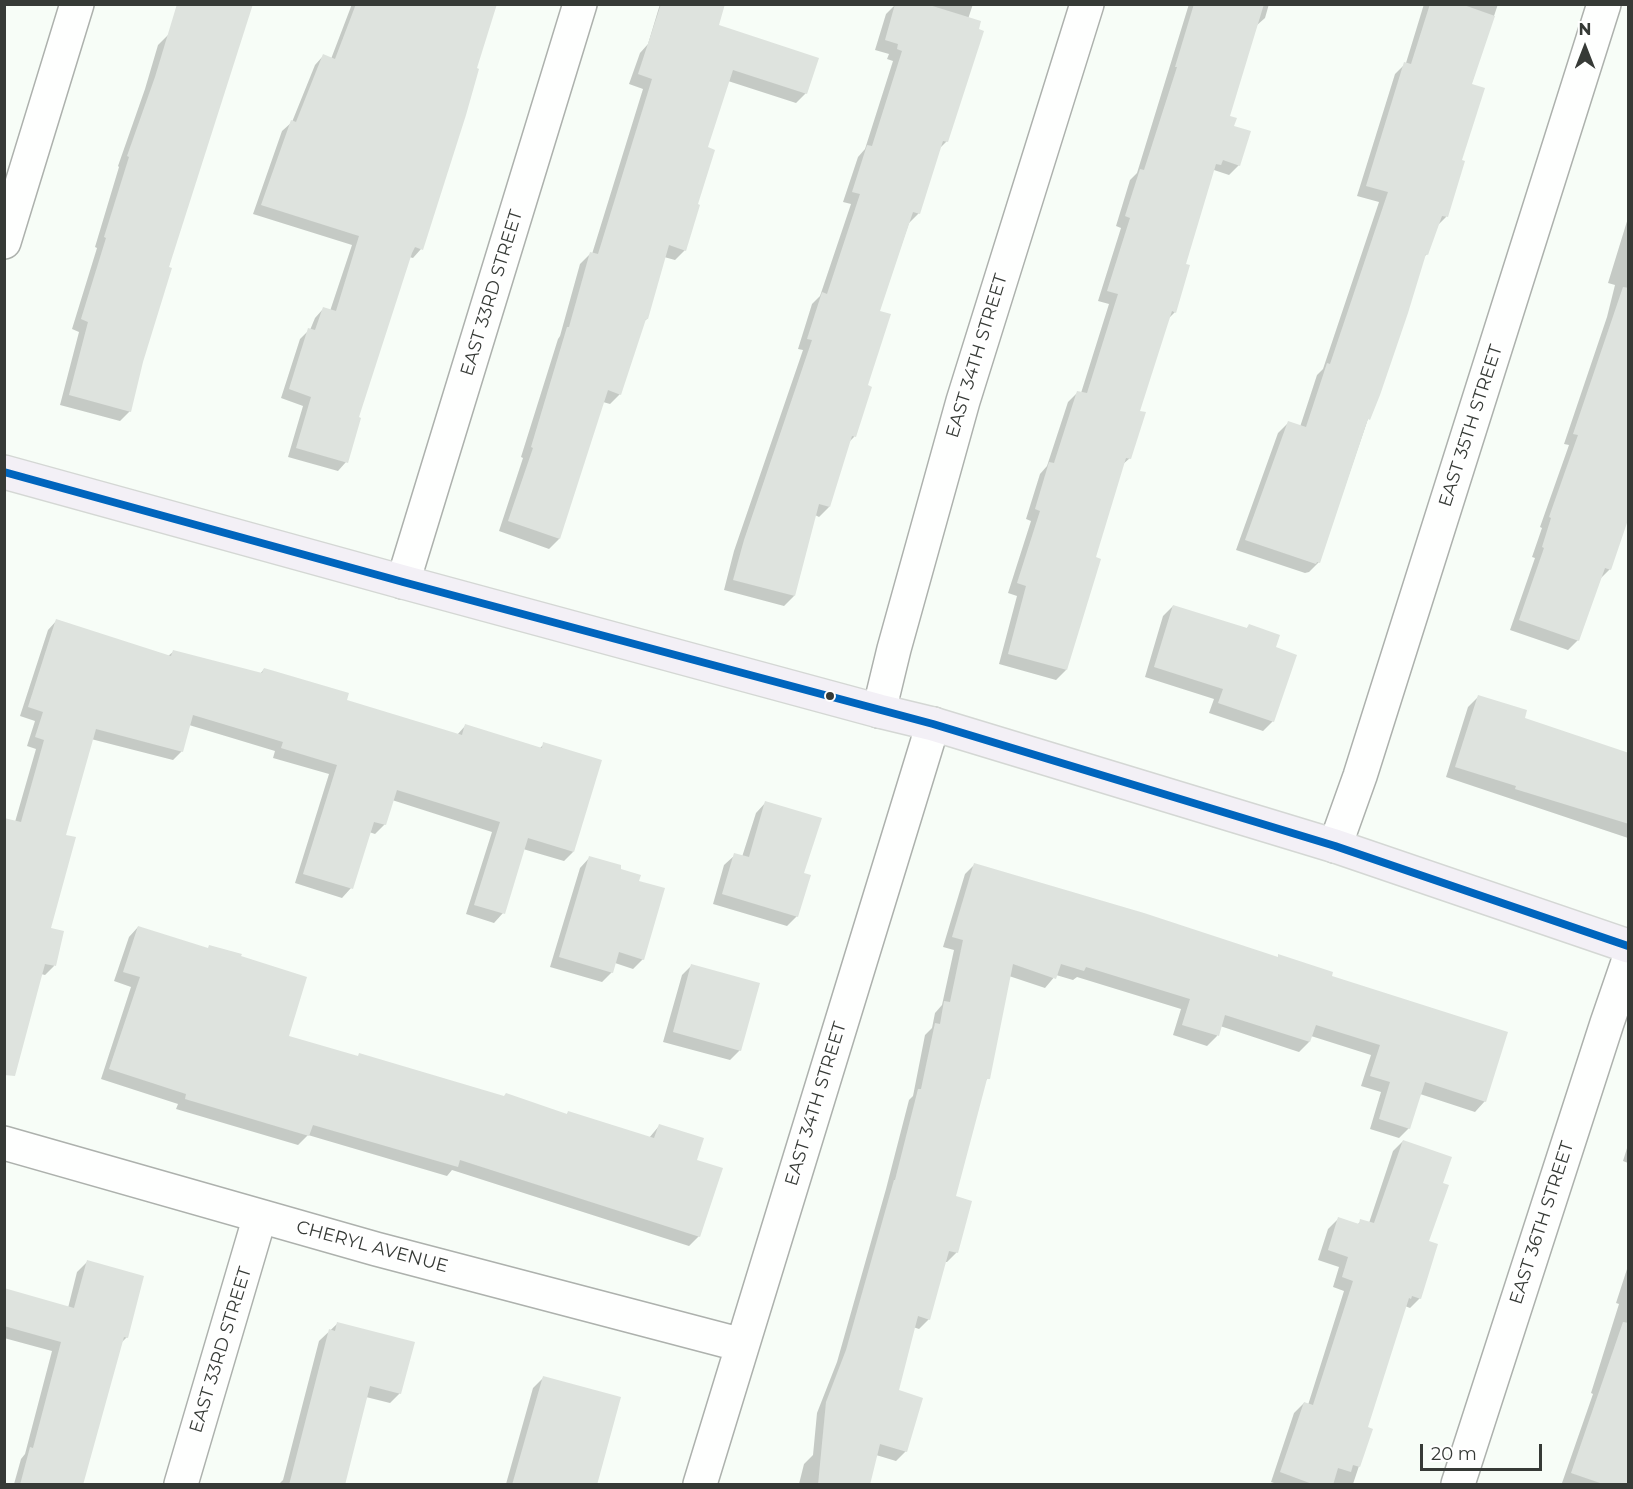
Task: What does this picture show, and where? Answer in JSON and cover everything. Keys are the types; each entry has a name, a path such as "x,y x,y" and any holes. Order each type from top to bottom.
{"main road":[{"path":"6,476 933,724 1335,846 1629,946"}],"street":[{"path":"4,242 77,4"},
{"name":"EAST 33RD STREET","path":"404,582 580,4"},
{"name":"EAST 34TH STREET","path":"879,711 963,401 1087,4"},
{"name":"EAST 35TH STREET","path":"1335,846 1363,765 1604,4"},
{"name":"EAST 34TH STREET","path":"700,1485 933,724"},
{"name":"EAST 36TH STREET","path":"1458,1485 1606,1023 1629,962"},
{"name":"CHERYL AVENUE","path":"4,1143 260,1216 742,1345"},
{"name":"EAST 33RD STREET","path":"181,1485 260,1216"}],"building":[{"path":"177,4 253,4 169,267 172,268 143,362 131,412 69,395 88,322 81,319 129,157 127,156 155,77"},
{"path":"356,4 497,4 477,68 479,69 466,115 423,250 415,247 412,253 359,417 361,418 348,463 296,448 311,397 289,389 308,328 315,330 323,307 336,311 359,236 261,205 291,120 296,122 323,54 335,59"},
{"path":"661,4 725,4 719,25 819,58 807,94 733,70 708,147 715,150 686,251 669,245 648,319 646,319 621,395 608,390 560,539 508,521 533,448 531,447 590,252 598,254 652,79 638,74"},
{"path":"895,4 926,4 981,21 979,29 984,31 948,142 943,141 920,214 913,212 880,311 891,314 868,385 872,387 856,437 852,436 830,507 819,504 795,596 733,580 744,540 812,340 807,339 822,292 827,294 860,194 852,192 867,145 872,146 902,51 897,49 898,44 885,40"},
{"path":"1194,4 1264,4 1230,116 1237,118 1234,126 1251,131 1240,166 1223,160 1221,165 1216,164 1186,264 1190,265 1176,313 1172,311 1140,411 1146,412 1131,459 1126,458 1096,557 1101,559 1067,670 1008,654 1026,586 1017,583 1040,511 1035,509 1049,462 1054,463 1077,391 1087,393 1118,294 1107,291 1130,218 1125,216 1140,169 1144,170 1177,67 1175,67"},
{"path":"1430,4 1461,4 1495,16 1472,84 1485,88 1462,160 1465,161 1448,217 1442,216 1428,255 1426,254 1380,395 1370,420 1368,419 1320,563 1316,564 1245,540 1288,421 1306,427 1327,363 1330,364 1388,192 1366,186 1404,62 1411,64"},
{"path":"1623,287 1629,288 1629,517 1611,570 1605,568 1579,641 1519,620 1544,548 1542,547 1551,518 1549,517 1578,435 1573,434"},
{"path":"1173,605 1247,628 1249,624 1280,635 1276,647 1297,655 1274,722 1218,703 1223,689 1154,667"},
{"path":"56,619 171,656 173,650 262,673 264,668 349,693 347,700 462,735 465,724 542,748 543,742 602,760 574,852 528,838 505,914 474,905 500,822 397,790 386,825 374,822 353,889 303,874 337,765 281,748 283,742 193,715 183,752 96,729 66,835 76,837 51,928 64,931 56,966 45,964 15,1076 4,1075 4,818 21,822 44,740 35,737 43,712 28,707"},
{"path":"1478,695 1527,710 1525,718 1629,753 1629,824 1515,789 1516,786 1455,767"},
{"path":"765,801 822,818 804,873 811,875 798,917 722,894 734,853 749,857"},
{"path":"589,856 621,865 621,869 641,875 639,881 665,888 644,960 619,952 613,973 559,957"},
{"path":"974,863 1144,913 1278,957 1278,954 1333,972 1332,976 1508,1032 1486,1102 1425,1082 1410,1129 1379,1119 1390,1082 1370,1076 1380,1045 1316,1025 1310,1042 1225,1015 1219,1036 1182,1025 1190,999 1086,967 1084,971 1061,964 1056,979 1013,964 990,1079 987,1079 956,1196 972,1201 958,1253 949,1251 930,1320 918,1316 899,1390 923,1398 907,1452 880,1444 870,1485 818,1485 826,1402 846,1350 895,1180 918,1089 921,1089 935,1023 940,1024 944,1001 950,1002 963,940 952,937"},
{"path":"138,926 208,948 209,945 242,954 241,956 307,977 289,1036 358,1056 359,1053 504,1096 506,1093 567,1114 568,1111 654,1138 659,1124 704,1138 697,1160 723,1168 700,1237 460,1160 458,1167 313,1125 309,1136 185,1099 186,1094 109,1069 140,977 123,972"},
{"path":"691,964 760,983 741,1051 673,1032"},
{"path":"1403,1140 1452,1157 1443,1183 1449,1185 1429,1241 1438,1244 1421,1299 1412,1296 1411,1299 1409,1298 1368,1427 1373,1429 1360,1467 1353,1465 1351,1472 1338,1468 1333,1485 1315,1485 1280,1472 1304,1402 1313,1405 1353,1281 1342,1277 1348,1257 1328,1250 1338,1217 1359,1224 1360,1219 1374,1223"},
{"path":"87,1260 144,1276 128,1338 124,1337 83,1485 20,1485 30,1447 33,1448 61,1342 4,1326 4,1288 74,1308"},
{"path":"337,1322 415,1342 401,1394 370,1386 345,1485 289,1485 329,1329 335,1331"},
{"path":"1623,1322 1629,1323 1629,1485 1606,1485 1571,1473"},
{"path":"543,1376 621,1397 597,1485 512,1485"}],"transit line":[{"path":"4,472 933,724 1335,846 1628,946"}]}
